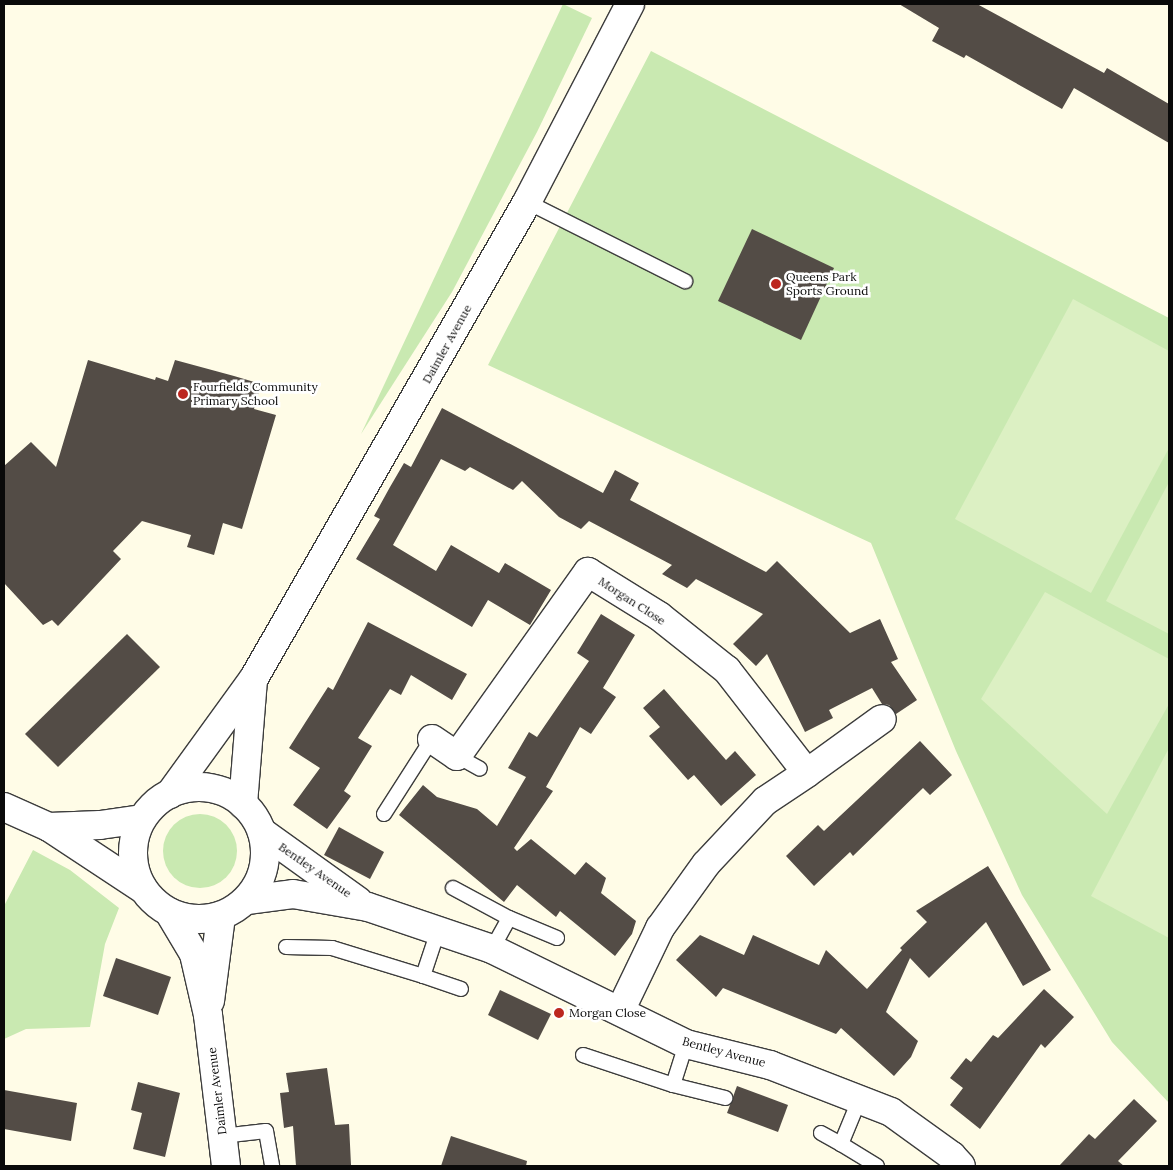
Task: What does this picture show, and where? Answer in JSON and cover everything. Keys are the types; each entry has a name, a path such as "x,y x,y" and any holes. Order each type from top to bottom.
{"street":[{"name":"Daimler Avenue","path":"170,794 254,678 527,202 630,4"},
{"name":"Morgan Close","path":"432,739 469,763 588,572 659,616 727,670 807,773"},
{"name":"Daimler Avenue","path":"243,804 254,678"},
{"path":"620,1011 660,928 706,864 765,800 807,773 882,719"},
{"path":"4,807 48,827 143,889 169,912 191,919 221,916 247,900 264,868 262,832 243,804 226,793 204,787 170,794 157,802 142,819 136,834 133,857 143,889"},
{"path":"48,827 100,825 142,819"},
{"name":"Bentley Avenue","path":"262,832 368,907"},
{"name":"Bentley Avenue","path":"247,900 293,894 368,907 492,949 686,1044 770,1065 860,1098 891,1112 952,1156 961,1166"},
{"name":"Daimler Avenue","path":"169,912 194,954 208,1015 226,1166"},
{"name":"Daimler Avenue","path":"208,1015 221,916"}],"lane":[{"path":"527,202 685,282"},
{"path":"384,814 432,739"},
{"path":"453,888 509,918 557,938"},
{"path":"492,949 509,918"},
{"path":"423,976 438,931"},
{"path":"286,947 332,948 461,989"},
{"path":"673,1086 686,1044"},
{"path":"583,1055 673,1086 725,1098"},
{"path":"841,1144 860,1098"},
{"path":"222,1136 266,1131 272,1166"},
{"path":"821,1133 877,1166"}],"green space":[{"path":"563,4 592,18 537,132 452,292 361,434"},
{"path":"651,51 1169,318 1169,1103 1112,1042 1022,895 956,751 871,543 488,365"},
{"path":"1073,299 1169,351 1169,448 1091,593 955,519"},
{"path":"1169,482 1169,634 1106,601"},
{"path":"1045,592 1169,659 1169,704 1107,814 981,699"},
{"path":"1169,748 1169,938 1091,896"},
{"path":"200,814 221,820 231,830 237,851 231,872 221,882 200,888 179,882 169,872 163,851 169,830 179,820"},
{"path":"33,850 70,870 119,908 105,944 90,1027 26,1029 4,1039 4,906"}],"building":[{"path":"899,4 977,4 1104,73 1107,68 1169,104 1169,143 1074,88 1062,109 966,55 964,58 932,41 939,28"},
{"name":"Queens Park Sports Ground","path":"752,229 834,268 801,340 718,301"},
{"path":"88,360 155,380 156,377 168,381 175,360 234,376 261,384 254,409 276,415 242,529 223,523 214,555 187,547 191,535 142,521 113,551 121,559 58,626 52,620 43,625 4,583 4,466 31,442 56,467"},
{"path":"442,408 603,493 615,470 639,483 630,500 766,572 777,561 850,633 880,619 898,659 891,662 917,700 896,714 889,705 882,704 872,688 829,710 833,718 805,732 767,654 756,666 733,644 763,614 696,579 687,588 662,574 672,565 589,521 581,529 559,517 522,481 513,490 470,467 465,471 441,459 393,545 436,571 451,545 499,573 505,563 551,590 530,625 488,600 472,627 356,559 380,519 374,516 390,487 404,463 411,467"},
{"path":"601,614 635,635 603,688 616,697 591,734 580,727 546,787 553,791 514,848 517,851 531,839 575,875 586,862 606,878 601,893 636,921 632,934 615,956 560,911 556,917 517,885 504,902 399,815 423,785 437,797 477,809 497,826 526,777 508,768 529,732 537,737 589,661 577,653"},
{"path":"368,622 467,674 452,700 411,675 401,695 390,689 358,738 372,746 344,791 351,796 327,829 293,805 320,768 289,748 328,687 333,690"},
{"path":"127,634 160,667 58,767 25,734"},
{"path":"664,689 726,760 735,751 756,775 721,806 694,775 688,780 649,736 660,727 643,708"},
{"path":"920,741 952,775 930,795 923,788 853,856 850,852 814,886 786,856 818,825 824,831"},
{"path":"339,827 384,852 370,879 324,855"},
{"path":"988,866 1051,970 1023,986 986,922 929,978 910,958 886,1012 918,1041 911,1057 894,1076 841,1028 836,1034 723,988 716,997 676,960 700,935 744,955 753,935 819,965 826,950 867,989 902,950 900,948 927,922 916,911"},
{"path":"116,958 171,977 158,1015 103,996"},
{"path":"1044,989 1074,1017 1045,1048 1041,1044 980,1129 950,1105 963,1088 950,1078 966,1058 971,1062 993,1035 998,1038"},
{"path":"500,990 551,1014 538,1040 488,1015"},
{"path":"327,1068 335,1125 349,1124 351,1165 296,1166 293,1126 284,1128 280,1093 289,1092 286,1073"},
{"path":"138,1082 180,1093 165,1157 133,1149 142,1113 131,1110"},
{"path":"737,1086 788,1105 778,1132 727,1113"},
{"path":"4,1090 77,1103 71,1141 4,1129"},
{"path":"1134,1099 1157,1121 1118,1161 1124,1166 1059,1166 1089,1134 1095,1139"},
{"path":"451,1136 527,1161 526,1166 441,1166"}],"place":[{"name":"Queens Park Sports Ground","path":"776,284"},
{"name":"Fourfields Community Primary School","path":"183,394"},
{"name":"Morgan Close","path":"559,1013"}]}
